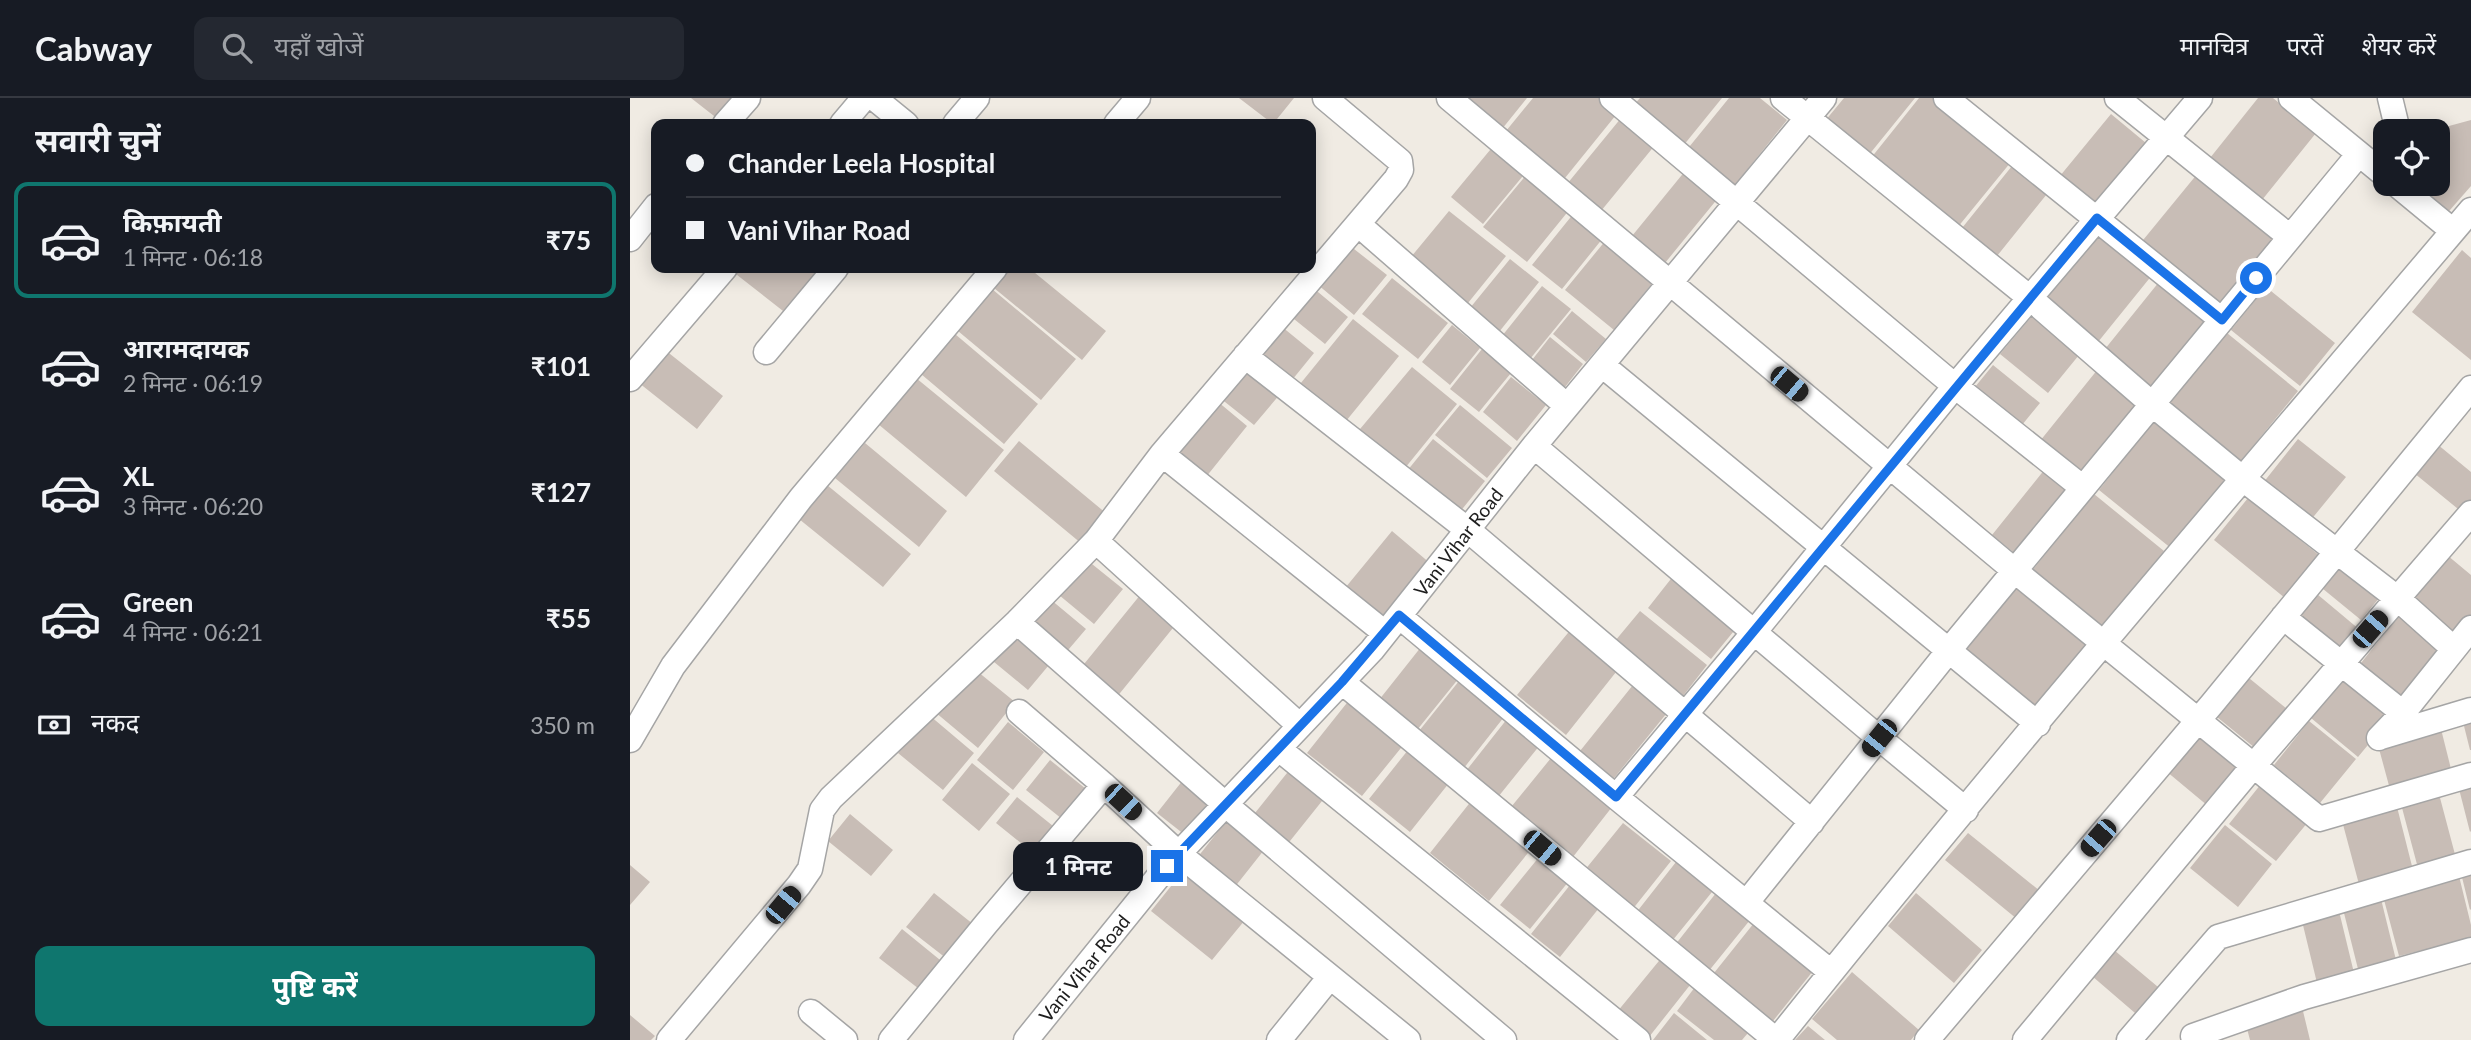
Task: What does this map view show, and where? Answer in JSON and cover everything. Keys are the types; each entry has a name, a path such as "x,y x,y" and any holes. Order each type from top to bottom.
{"street":[{"path":"729,119 748,98"},
{"path":"846,119 864,98"},
{"path":"874,98 900,119"},
{"path":"959,119 977,98"},
{"path":"1120,119 1138,98"},
{"path":"669,1040 810,869 822,810 831,798 1017,622 1096,541 1162,454 1396,179 1401,170 1400,161 1325,98"},
{"path":"1448,98 1889,467 2319,819 2471,775"},
{"path":"1612,98 1955,386 2083,488"},
{"path":"1783,98 2030,298 2243,479 2463,646"},
{"name":"Vani Vihar Road","path":"1026,1040 1179,854 1342,682 1392,624 1534,446 1824,98"},
{"path":"1946,98 2222,320"},
{"path":"2117,98 2290,237"},
{"path":"1616,797 1955,386 2200,98"},
{"path":"2390,98 2395,119"},
{"path":"2302,103 2373,165"},
{"path":"1747,902 1949,651 2359,154"},
{"path":"2414,196 2453,231"},
{"path":"1342,682 1776,1040 2243,479 2471,210"},
{"path":"630,239 651,212"},
{"path":"1359,225 1567,406"},
{"path":"630,379 721,273"},
{"path":"766,352 832,273"},
{"path":"630,740 673,666 801,498 991,273"},
{"path":"1245,356 1468,530 1812,822"},
{"path":"1602,365 2038,724"},
{"path":"1927,1040 2198,721 2471,388"},
{"path":"1534,446 1966,810"},
{"path":"1162,454 1392,624 1616,797 1831,972"},
{"path":"2025,1040 2254,765 2471,513"},
{"path":"1096,541 1300,726"},
{"path":"2283,617 2403,713"},
{"path":"1017,622 1226,805 1504,1040"},
{"path":"2471,628 2463,646 2379,738 2471,710"},
{"path":"1019,712 1179,854 1408,1040"},
{"path":"1279,749 1638,1040"},
{"path":"891,1040 1104,785"},
{"path":"2129,1040 2218,937 2471,862"},
{"path":"2193,1036 2304,998 2471,950"},
{"path":"1279,1040 1330,977"},
{"path":"811,1012 845,1040"}],"building":[{"path":"691,98 742,98 726,119 718,119"},
{"path":"1239,98 1294,98 1277,119 1266,119"},
{"path":"1463,98 1527,98 1502,129"},
{"path":"1533,98 1606,98 1620,110 1565,178 1506,131"},
{"path":"1640,98 1722,98 1683,146 1633,106"},
{"path":"1729,98 1760,98 1787,120 1731,190 1685,152"},
{"path":"1844,98 1915,98 1868,156 1825,121"},
{"path":"1919,98 1943,98 2015,157 1953,233 1867,163"},
{"path":"2258,98 2273,98 2316,133 2262,200 2210,158"},
{"path":"1626,112 1660,139 1601,211 1567,184"},
{"path":"2111,114 2146,143 2091,211 2055,182"},
{"path":"2471,120 2471,186 2443,218 2422,202 2421,196 2450,196 2450,126"},
{"path":"1495,144 1527,171 1483,224 1451,197"},
{"path":"2016,161 2051,189 1993,261 1958,233"},
{"path":"1690,165 1723,192 1665,263 1632,236"},
{"path":"2198,173 2284,242 2225,314 2139,245"},
{"path":"1527,174 1570,209 1527,262 1483,227"},
{"path":"1449,211 1506,256 1468,303 1411,257"},
{"path":"1574,213 1603,238 1562,289 1532,265"},
{"path":"2103,226 2157,269 2098,342 2044,298"},
{"path":"1606,240 1655,280 1614,330 1565,290"},
{"path":"1349,245 1387,275 1354,315 1317,284"},
{"path":"2462,250 2471,258 2471,360 2412,312"},
{"path":"1510,259 1539,282 1499,332 1470,308"},
{"path":"735,273 816,273 823,278 792,318"},
{"path":"1007,273 1035,273 1106,331 1082,360 994,288"},
{"path":"2163,277 2216,321 2158,392 2105,349"},
{"path":"1392,278 1448,323 1418,359 1362,314"},
{"path":"1542,286 1571,309 1530,359 1502,336"},
{"path":"1312,287 1348,317 1325,344 1289,315"},
{"path":"2266,287 2335,343 2300,386 2231,330"},
{"path":"992,289 1076,359 1041,400 958,331"},
{"path":"1572,311 1606,339 1586,362 1553,334"},
{"path":"2032,316 2079,355 2048,393 2000,354"},
{"path":"1353,319 1399,356 1342,426 1296,389"},
{"path":"1452,325 1480,348 1450,385 1422,362"},
{"path":"1281,326 1314,353 1288,385 1254,358"},
{"path":"2227,333 2298,391 2237,466 2166,408"},
{"path":"955,334 1038,404 1004,444 921,374"},
{"path":"1550,337 1583,364 1565,387 1532,360"},
{"path":"660,346 723,396 697,429 634,379"},
{"path":"1482,349 1511,373 1479,412 1450,389"},
{"path":"1247,365 1281,393 1254,425 1220,398"},
{"path":"1993,365 2040,403 2022,425 1975,387"},
{"path":"1412,367 1457,404 1401,473 1355,435"},
{"path":"2098,369 2146,407 2087,479 2040,441"},
{"path":"1511,377 1546,405 1517,441 1483,412"},
{"path":"916,378 1004,450 966,497 878,424"},
{"path":"1217,401 1247,426 1206,477 1176,452"},
{"path":"1460,405 1512,448 1487,478 1435,435"},
{"path":"2154,421 2227,480 2172,549 2099,490"},
{"path":"1433,439 1485,481 1459,513 1407,471"},
{"path":"2298,439 2346,477 2310,521 2263,483"},
{"path":"1019,441 1107,514 1082,544 994,471"},
{"path":"865,443 947,511 919,547 835,478"},
{"path":"2437,444 2471,472 2471,504 2463,513 2414,473"},
{"path":"2045,469 2076,494 2023,560 1992,535"},
{"path":"827,485 911,554 883,587 799,519"},
{"path":"2094,494 2164,551 2101,629 2031,572"},
{"path":"2248,498 2325,560 2291,603 2214,540"},
{"path":"1392,531 1431,564 1381,625 1341,593"},
{"path":"2447,555 2471,575 2471,626 2461,638 2412,598"},
{"path":"1087,560 1123,589 1094,624 1059,595"},
{"path":"2336,561 2380,597 2361,620 2317,584"},
{"path":"1674,575 1738,626 1711,659 1648,608"},
{"path":"2015,587 2087,645 2033,713 1961,654"},
{"path":"2311,589 2360,630 2338,658 2288,617"},
{"path":"1141,594 1177,623 1116,698 1080,669"},
{"path":"1050,599 1086,629 1063,656 1027,627"},
{"path":"1640,611 1707,665 1683,696 1615,641"},
{"path":"2401,613 2448,651 2408,701 2361,663"},
{"path":"1014,626 1054,659 1028,690 988,657"},
{"path":"1572,628 1620,667 1566,735 1517,695"},
{"path":"1421,647 1459,678 1413,735 1375,705"},
{"path":"972,667 1015,702 978,748 935,712"},
{"path":"2348,672 2396,711 2358,757 2311,718"},
{"path":"2244,674 2292,713 2260,752 2212,713"},
{"path":"1637,680 1671,708 1610,783 1576,756"},
{"path":"1459,681 1504,717 1460,773 1415,736"},
{"path":"1350,699 1405,743 1362,796 1307,753"},
{"path":"929,715 974,753 943,790 898,753"},
{"path":"2471,716 2471,750 2470,750 2462,718"},
{"path":"1507,719 1540,745 1494,802 1462,776"},
{"path":"2309,721 2356,759 2320,803 2274,765"},
{"path":"1008,722 1044,752 1013,790 977,760"},
{"path":"2441,729 2453,777 2391,793 2378,745"},
{"path":"2199,731 2247,770 2214,811 2166,771"},
{"path":"1412,745 1453,778 1410,832 1369,799"},
{"path":"1551,758 1612,807 1569,862 1507,812"},
{"path":"1050,760 1091,793 1067,823 1026,790"},
{"path":"972,763 1010,794 979,831 942,800"},
{"path":"1291,768 1326,796 1286,846 1251,818"},
{"path":"1187,775 1215,799 1185,835 1157,813"},
{"path":"2471,782 2471,831 2470,832 2458,785"},
{"path":"2261,784 2308,822 2276,861 2229,824"},
{"path":"2439,794 2457,862 2419,872 2401,804"},
{"path":"1017,797 1058,830 1037,856 996,823"},
{"path":"1472,800 1532,848 1489,901 1430,853"},
{"path":"2396,803 2414,874 2360,888 2341,817"},
{"path":"850,814 893,850 871,876 828,841"},
{"path":"1231,815 1268,845 1234,888 1197,858"},
{"path":"1623,823 1671,861 1628,915 1580,876"},
{"path":"2225,825 2272,864 2238,907 2190,868"},
{"path":"1968,833 2040,891 2017,919 1945,860"},
{"path":"1539,857 1569,881 1530,929 1500,905"},
{"path":"1676,862 1712,892 1668,946 1632,918"},
{"path":"630,865 650,882 630,905"},
{"path":"2471,866 2471,909 2470,910 2460,869"},
{"path":"1184,870 1245,920 1212,960 1151,911"},
{"path":"2459,876 2471,925 2471,938 2399,956 2383,896"},
{"path":"1574,880 1603,903 1560,957 1531,934"},
{"path":"934,893 978,928 951,962 906,927"},
{"path":"1716,893 1750,920 1708,972 1675,945"},
{"path":"1916,893 1982,950 1954,983 1888,926"},
{"path":"2381,899 2396,960 2358,969 2343,909"},
{"path":"2339,911 2354,973 2317,983 2302,921"},
{"path":"1754,923 1813,971 1765,1031 1706,983"},
{"path":"902,929 945,964 923,992 879,958"},
{"path":"2114,950 2164,992 2142,1019 2092,976"},
{"path":"1663,956 1694,980 1649,1037 1617,1012"},
{"path":"1852,972 1919,1030 1911,1040 1837,1040 1812,1019"},
{"path":"1698,983 1753,1027 1742,1040 1714,1040 1677,1011"},
{"path":"2302,1007 2310,1040 2250,1040 2245,1021"},
{"path":"1674,1013 1707,1040 1653,1040"},
{"path":"630,1015 655,1036 651,1040 630,1040"},
{"path":"1808,1026 1825,1040 1795,1040"}],"route":[{"path":"1167,866 1342,682 1399,615 1616,797 2097,218 2222,320 2256,278"}]}
